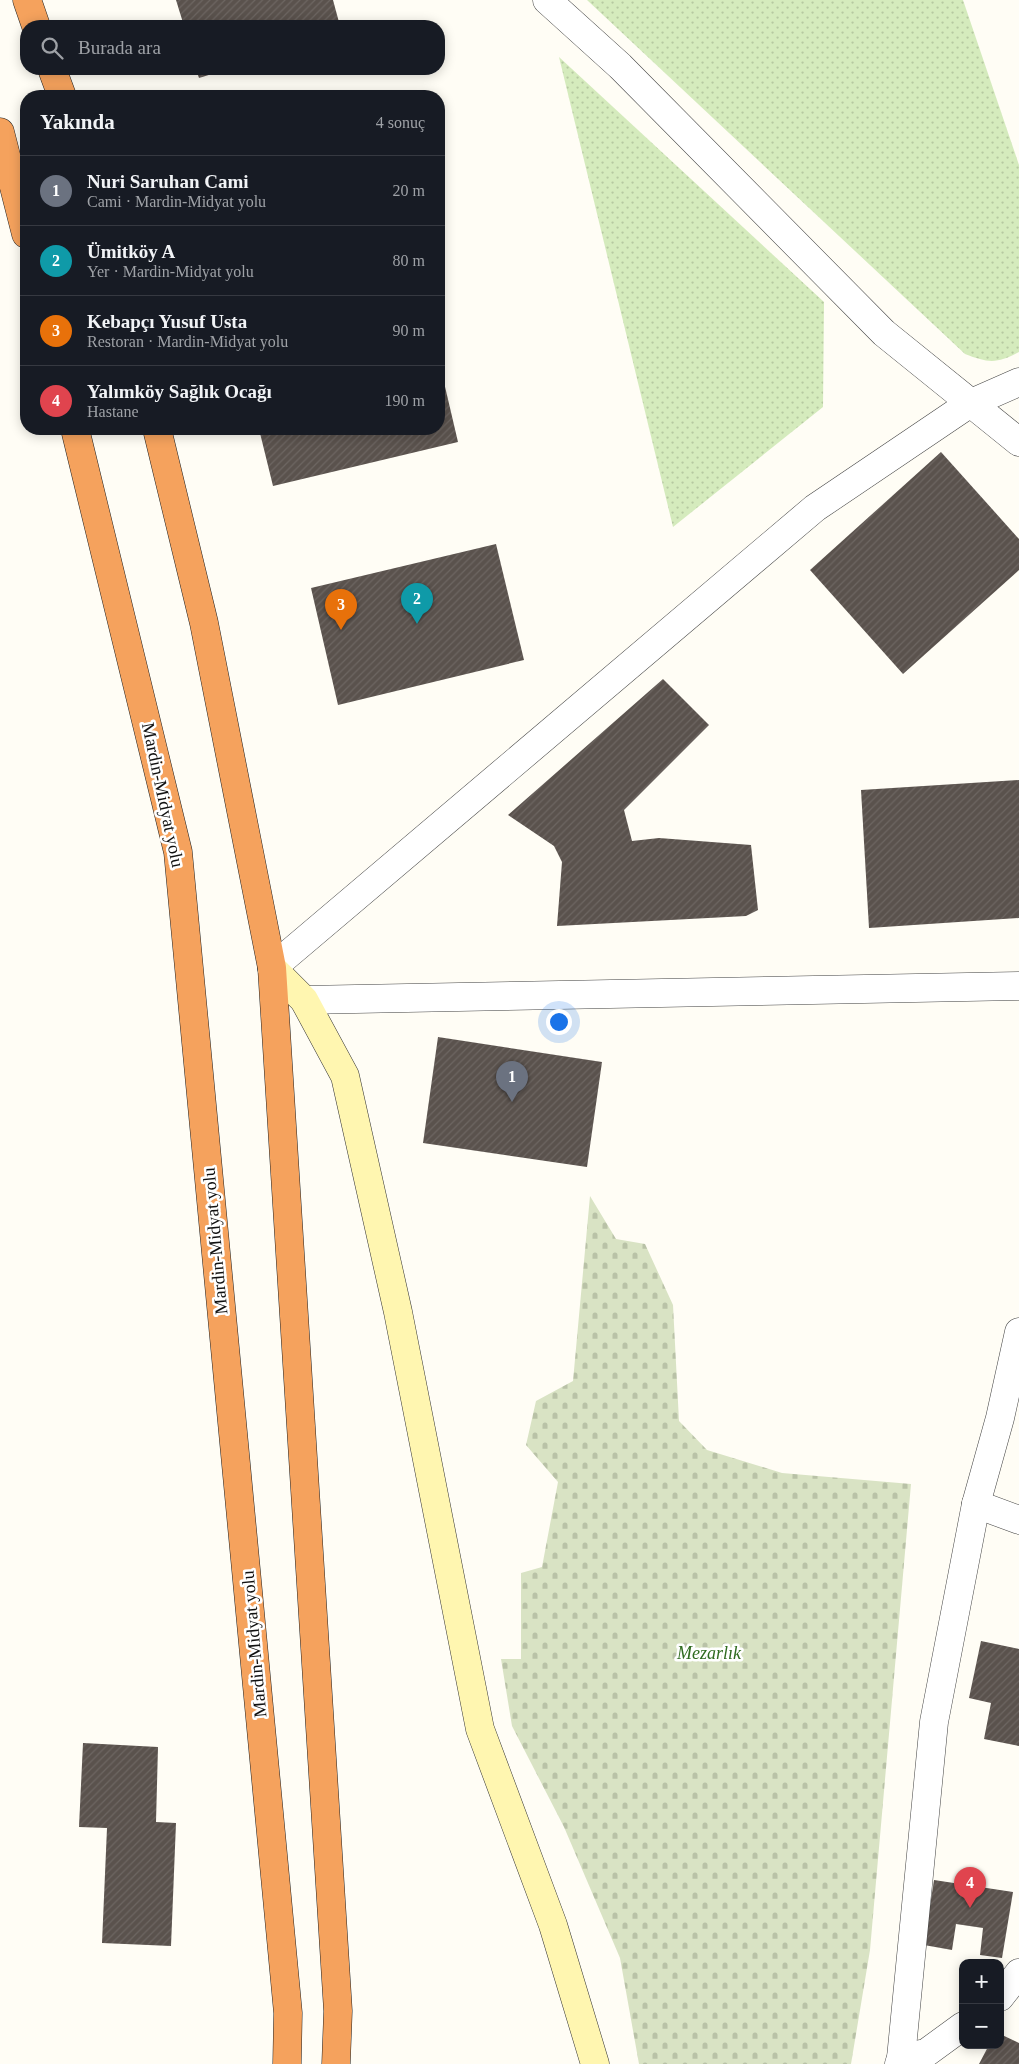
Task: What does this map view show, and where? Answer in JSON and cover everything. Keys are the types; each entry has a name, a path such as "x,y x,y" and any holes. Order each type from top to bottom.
{"highway":[{"path":"27,0 34,20"},
{"path":"54,75 60,90"},
{"path":"0,132 20,210"},
{"name":"Mardin-Midyat yolu","path":"76,435 178,852 288,2013 287,2064"},
{"path":"158,435 204,623 272,968 338,2011 336,2064"}],"street":[{"path":"546,0 620,66 884,333 969,404 1019,442"},
{"path":"595,2064 553,1925 480,1728 398,1312 345,1076 304,1000 272,968 815,508 969,404 1019,382"},
{"path":"304,1000 1019,986"},
{"path":"959,2029 926,2053 900,2061 934,1722 976,1504 1000,1418 1019,1332"},
{"path":"976,1504 1019,1520"},
{"path":"1004,1992 1019,1973"}],"green space":[{"path":"587,0 963,0 1019,165 1019,352 1005,359 992,361 965,354"},
{"path":"559,57 824,302 823,407 673,527"},
{"name":"Mezarlık","path":"590,1196 616,1239 645,1244 673,1305 679,1421 707,1450 782,1473 911,1484 870,1950 851,2064 639,2064 620,1958 564,1827 512,1726 501,1659 521,1659 521,1573 542,1567 558,1482 526,1445 536,1401 573,1381"}],"building":[{"path":"176,0 333,0 338,20 182,20"},
{"path":"198,75 209,75 199,78"},
{"path":"445,387 458,442 273,486 260,435 445,435"},
{"path":"941,452 1019,539 1019,570 903,674 810,570"},
{"path":"496,544 524,660 338,705 311,588"},
{"path":"663,679 709,725 624,810 632,841 659,838 751,845 758,910 746,916 557,926 562,862 554,846 508,815"},
{"path":"1019,780 1019,918 869,928 861,790"},
{"path":"438,1037 602,1062 587,1167 423,1143"},
{"path":"981,1641 1019,1649 1019,1746 984,1739 991,1703 969,1698"},
{"path":"83,1743 158,1747 156,1822 176,1823 171,1946 102,1943 107,1828 79,1827"},
{"path":"934,1880 1013,1892 1002,1958 980,1955 983,1928 956,1924 952,1950 924,1945"},
{"path":"1004,2036 1019,2043 1019,2064 979,2064 987,2049 1004,2049"}],"place":[{"name":"Ümitköy A","path":"417,624"},
{"name":"Kebapçı Yusuf Usta","path":"341,630"},
{"name":"Nuri Saruhan Cami","path":"512,1102"},
{"name":"Yalımköy Sağlık Ocağı","path":"970,1908"}]}
